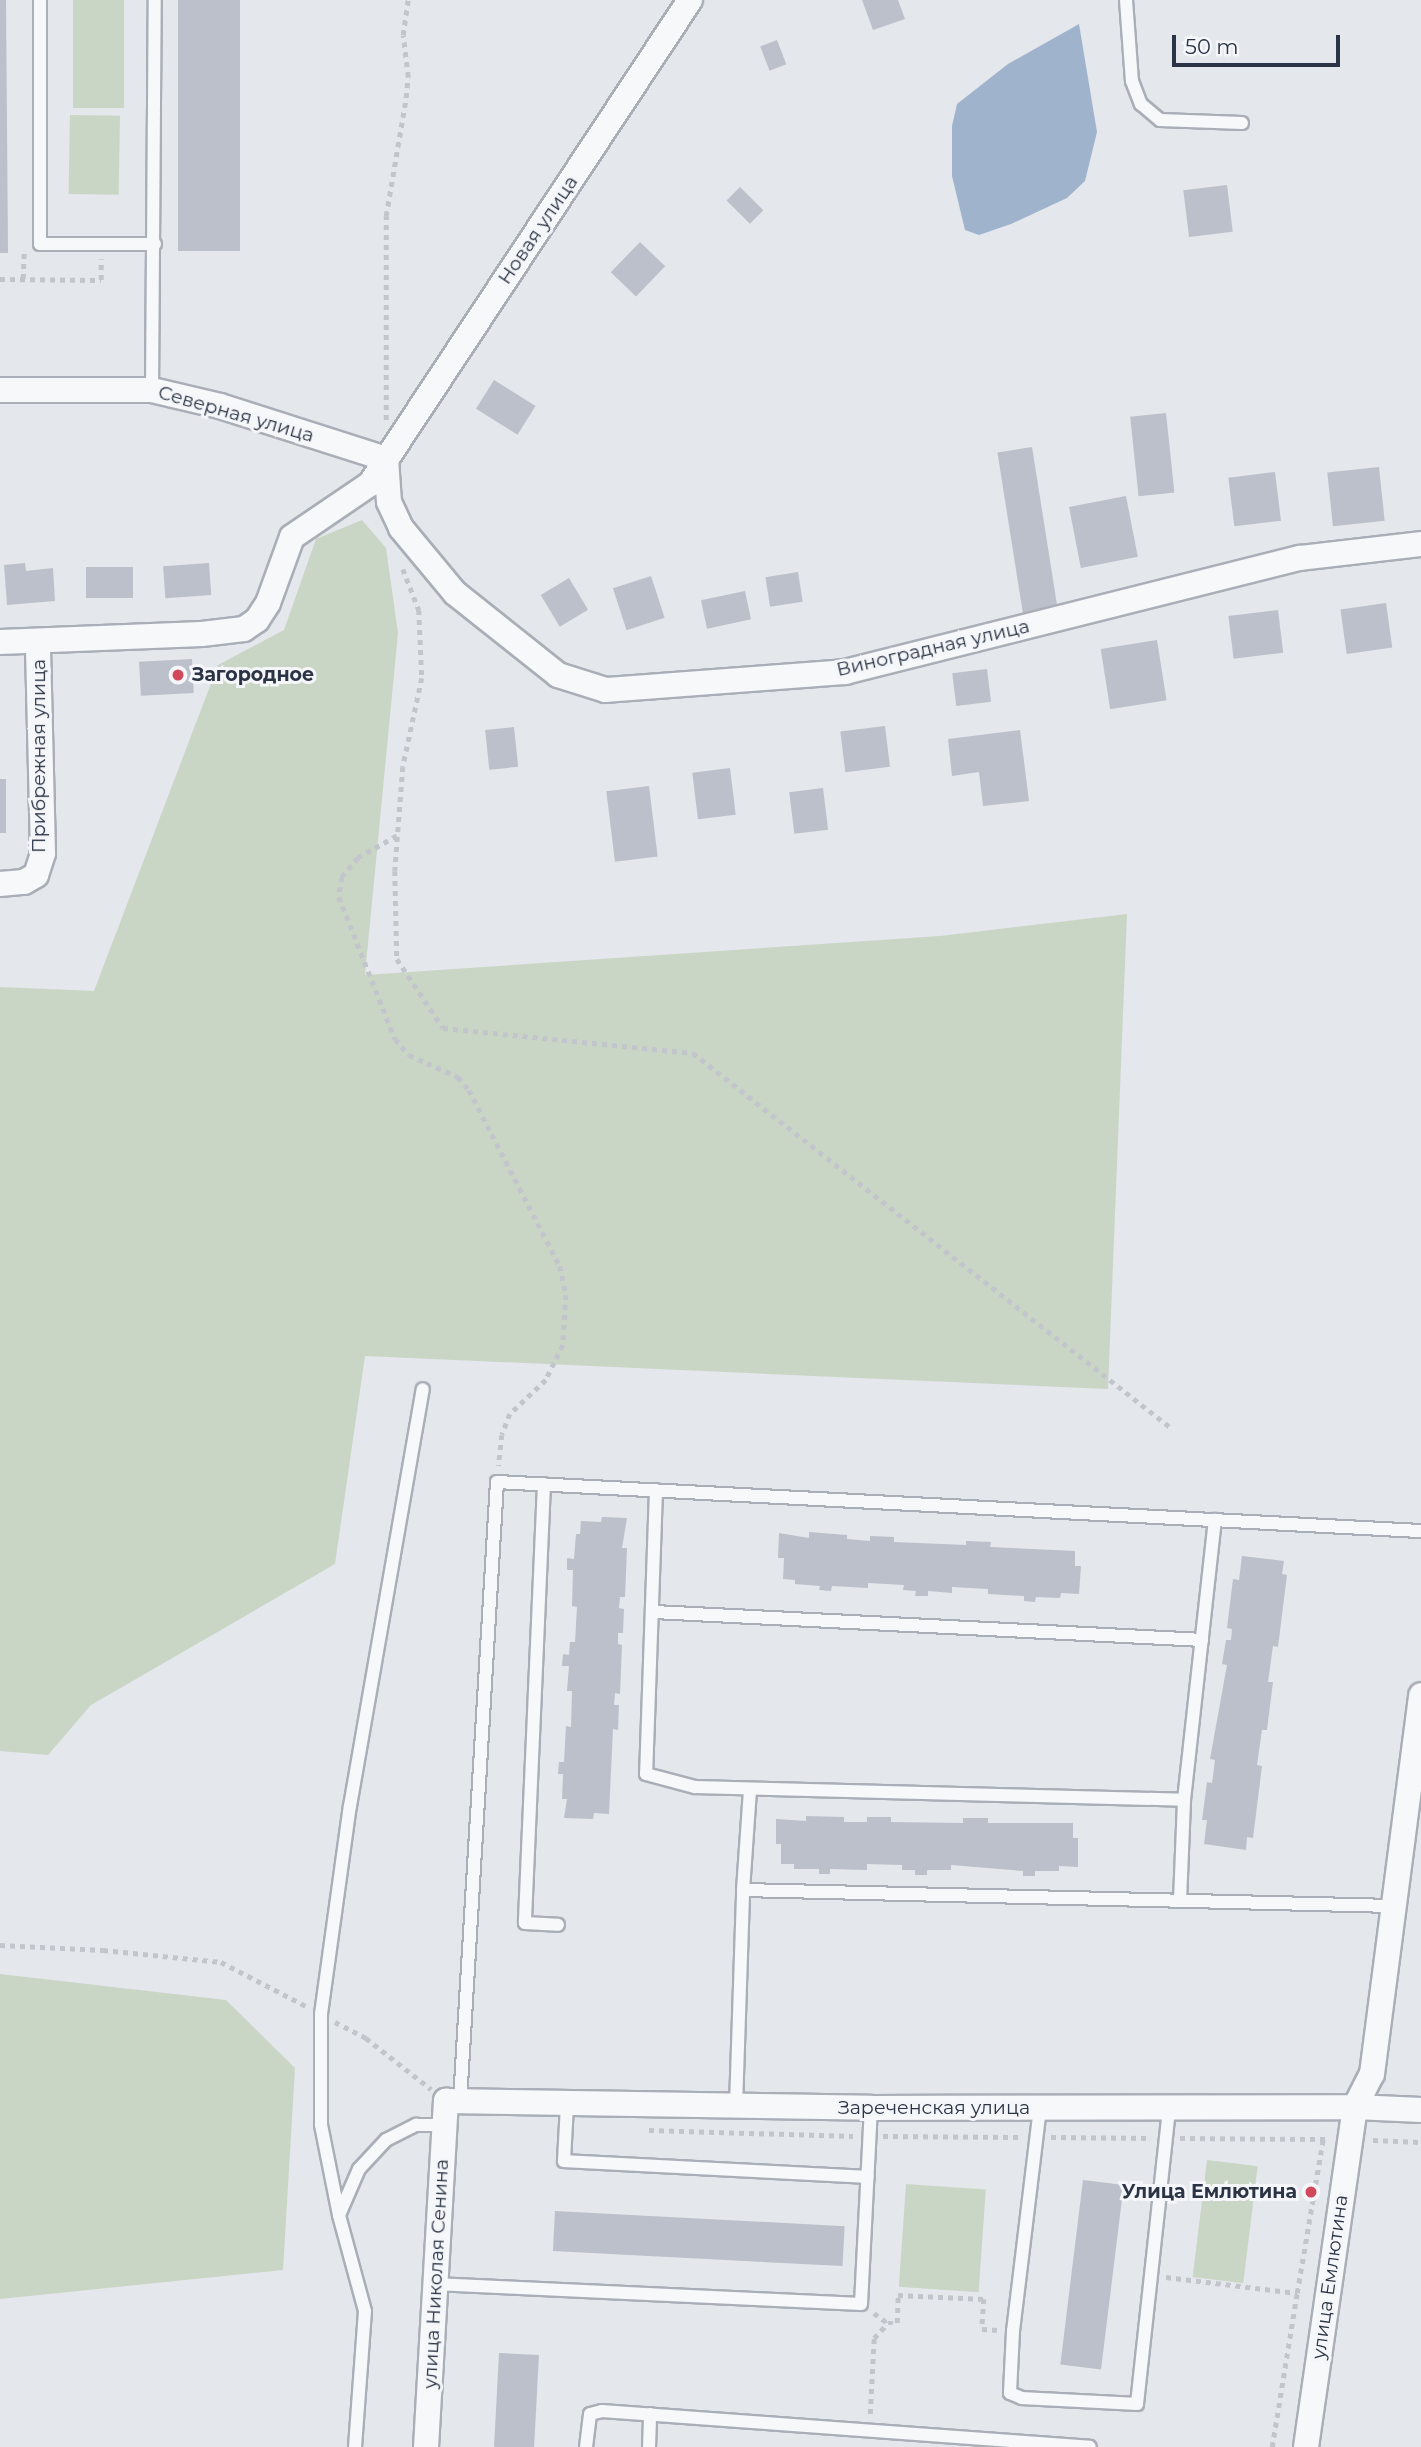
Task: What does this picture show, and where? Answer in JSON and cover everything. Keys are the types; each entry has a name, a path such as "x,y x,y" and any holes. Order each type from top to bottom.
{"street":[{"name":"Новая улица","path":"386,459 690,0"},
{"name":"Северная улица","path":"0,390 152,390 220,406 386,459"},
{"name":"Виноградная улица","path":"386,459 389,502 401,528 455,593 558,675 606,690 845,672 1300,558 1421,544"},
{"name":"Прибрежная улица","path":"0,642 244,629 257,620 268,603 292,537 370,484 386,459"},
{"name":"Прибрежная улица","path":"0,884 24,882 36,875 43,853 38,641"},
{"name":"улица Емлютина","path":"1306,2447 1355,2107 1371,2074 1421,1696"},
{"name":"Зареченская улица","path":"450,2109 567,2105 871,2108 1355,2107 1421,2110"},
{"name":"улица Николая Сенина","path":"426,2447 435,2284 450,2109"}],"lane":[{"path":"40,0 40,244 155,244"},
{"path":"152,390 155,0"},
{"path":"1126,0 1132,80 1141,104 1160,120 1242,123"},
{"path":"355,2447 365,2311 339,2215 321,2125 321,2014 350,1806 423,1389"},
{"path":"339,2215 359,2169 386,2140 450,2109 497,1482 1421,1531"},
{"path":"544,1484 525,1923 558,1925"},
{"path":"656,1490 646,1774 695,1787 1184,1800"},
{"path":"1180,1901 1184,1800 1215,1520"},
{"path":"653,1612 1202,1640"},
{"path":"736,2106 743,1890 750,1789"},
{"path":"743,1890 1394,1906"},
{"path":"567,2105 565,2161 867,2177"},
{"path":"435,2284 861,2304 871,2108"},
{"path":"1040,2108 1039,2137 1013,2331 1010,2393 1022,2398 1138,2404 1169,2108"},
{"path":"586,2447 590,2414 602,2411 1090,2447"},
{"path":"649,2447 650,2414"}],"path":[{"path":"386,459 386,216 406,98 408,77 403,35 408,0"},
{"path":"0,279 101,280 101,244"},
{"path":"402,565 419,610 422,678 403,767 395,871 397,959 443,1028 693,1052 1170,1427"},
{"path":"398,835 358,858 342,877 340,897 395,1040 409,1055 458,1077 468,1090 560,1266 566,1295 563,1345 546,1380 510,1414 502,1435 497,1482"},
{"path":"0,1945 103,1950 220,1962 366,2038 450,2109"},
{"path":"1272,2447 1323,2139"},
{"path":"1152,2275 1297,2293"},
{"path":"861,2304 888,2323 897,2323 898,2295 984,2299 982,2329 1013,2331"},
{"path":"869,2431 874,2338 888,2323"}],"green space":[{"path":"73,0 124,0 124,108 73,108"},
{"path":"70,115 120,116 119,195 69,194"},
{"path":"362,520 386,548 398,633 365,975 940,936 1127,914 1108,1389 365,1356 335,1564 91,1705 48,1755 0,1751 0,987 94,991 218,665 284,630 316,539"},
{"path":"0,1974 226,2000 295,2068 283,2270 0,2299"},
{"path":"1207,2160 1258,2166 1243,2283 1193,2277"},
{"path":"906,2184 986,2190 979,2292 899,2287"}],"water":[{"path":"1079,24 1097,132 1085,181 1067,198 1011,224 979,235 965,230 952,176 952,126 957,104 1008,64"}],"building":[{"path":"0,0 6,0 8,253 0,253"},
{"path":"178,0 240,0 240,251 178,251"},
{"path":"862,0 898,0 905,19 873,30"},
{"path":"777,40 786,64 770,71 760,46"},
{"path":"1227,185 1233,232 1189,237 1183,190"},
{"path":"740,187 763,210 750,224 727,200"},
{"path":"640,242 665,266 636,297 611,272"},
{"path":"494,380 536,406 518,435 476,409"},
{"path":"1166,413 1174,493 1139,496 1130,417"},
{"path":"1032,447 1058,612 1024,617 997,452"},
{"path":"1379,467 1385,521 1333,526 1327,472"},
{"path":"1275,472 1281,521 1234,526 1228,478"},
{"path":"1126,496 1138,557 1081,568 1069,507"},
{"path":"25,563 26,571 53,568 55,601 7,605 4,565"},
{"path":"209,563 211,595 165,598 163,566"},
{"path":"86,567 133,567 133,598 86,598"},
{"path":"798,572 803,602 770,607 765,577"},
{"path":"651,576 665,618 627,630 613,588"},
{"path":"569,578 588,610 560,627 541,595"},
{"path":"745,591 751,619 707,629 701,600"},
{"path":"1386,603 1392,648 1347,654 1340,609"},
{"path":"1278,610 1283,653 1234,659 1228,616"},
{"path":"1157,640 1167,700 1110,709 1101,649"},
{"path":"192,659 194,693 141,696 139,662"},
{"path":"987,669 991,702 956,706 952,673"},
{"path":"885,726 890,767 845,772 840,731"},
{"path":"514,727 518,767 489,770 485,730"},
{"path":"1020,730 1029,801 983,806 979,772 952,776 948,739"},
{"path":"730,768 736,815 698,819 692,773"},
{"path":"0,779 6,779 6,833 0,833"},
{"path":"649,786 658,856 615,862 606,791"},
{"path":"823,788 828,830 794,834 789,792"},
{"path":"602,1517 627,1518 622,1548 627,1548 625,1597 620,1597 619,1608 624,1609 623,1633 618,1633 618,1644 622,1645 620,1694 615,1693 614,1705 619,1705 618,1730 613,1729 609,1814 594,1813 593,1819 564,1818 567,1799 562,1799 563,1774 558,1774 559,1762 564,1762 566,1726 571,1727 572,1691 567,1691 569,1666 562,1666 563,1654 569,1655 570,1642 575,1642 577,1607 572,1606 573,1570 567,1570 567,1558 574,1559 576,1534 580,1534 581,1521 601,1522"},
{"path":"809,1532 847,1535 847,1539 870,1541 870,1536 894,1537 894,1542 966,1545 966,1541 991,1542 990,1547 1075,1551 1075,1566 1081,1566 1079,1594 1061,1593 1060,1598 1036,1597 1035,1602 1024,1601 1024,1596 988,1594 988,1589 952,1587 952,1593 928,1591 928,1596 915,1596 916,1591 903,1590 904,1585 868,1583 868,1588 832,1586 831,1591 819,1590 820,1586 795,1584 795,1580 783,1579 784,1558 778,1558 779,1533 809,1538"},
{"path":"1242,1556 1284,1561 1282,1574 1287,1575 1278,1647 1273,1646 1268,1682 1273,1682 1267,1730 1262,1730 1257,1765 1262,1766 1253,1838 1247,1837 1246,1850 1204,1844 1207,1820 1202,1820 1207,1782 1212,1783 1215,1760 1210,1759 1227,1665 1222,1664 1226,1640 1231,1640 1232,1629 1227,1628 1233,1579 1239,1580"},
{"path":"806,1816 844,1817 844,1822 867,1822 867,1817 891,1817 891,1822 963,1823 963,1818 988,1818 988,1823 1073,1823 1073,1838 1078,1838 1078,1867 1059,1866 1059,1871 1035,1871 1035,1876 1023,1876 1023,1871 951,1865 951,1870 927,1870 927,1875 915,1875 915,1870 902,1870 902,1865 867,1864 867,1870 830,1869 830,1874 819,1874 819,1869 794,1869 794,1864 781,1864 781,1844 776,1844 776,1819 806,1821"},
{"path":"1083,2180 1124,2185 1101,2370 1060,2365"},
{"path":"555,2211 845,2226 843,2266 553,2251"},
{"path":"499,2353 539,2355 534,2447 494,2447"}],"place":[{"name":"Загородное","path":"178,675"},
{"name":"Улица Емлютина","path":"1311,2192"}]}
